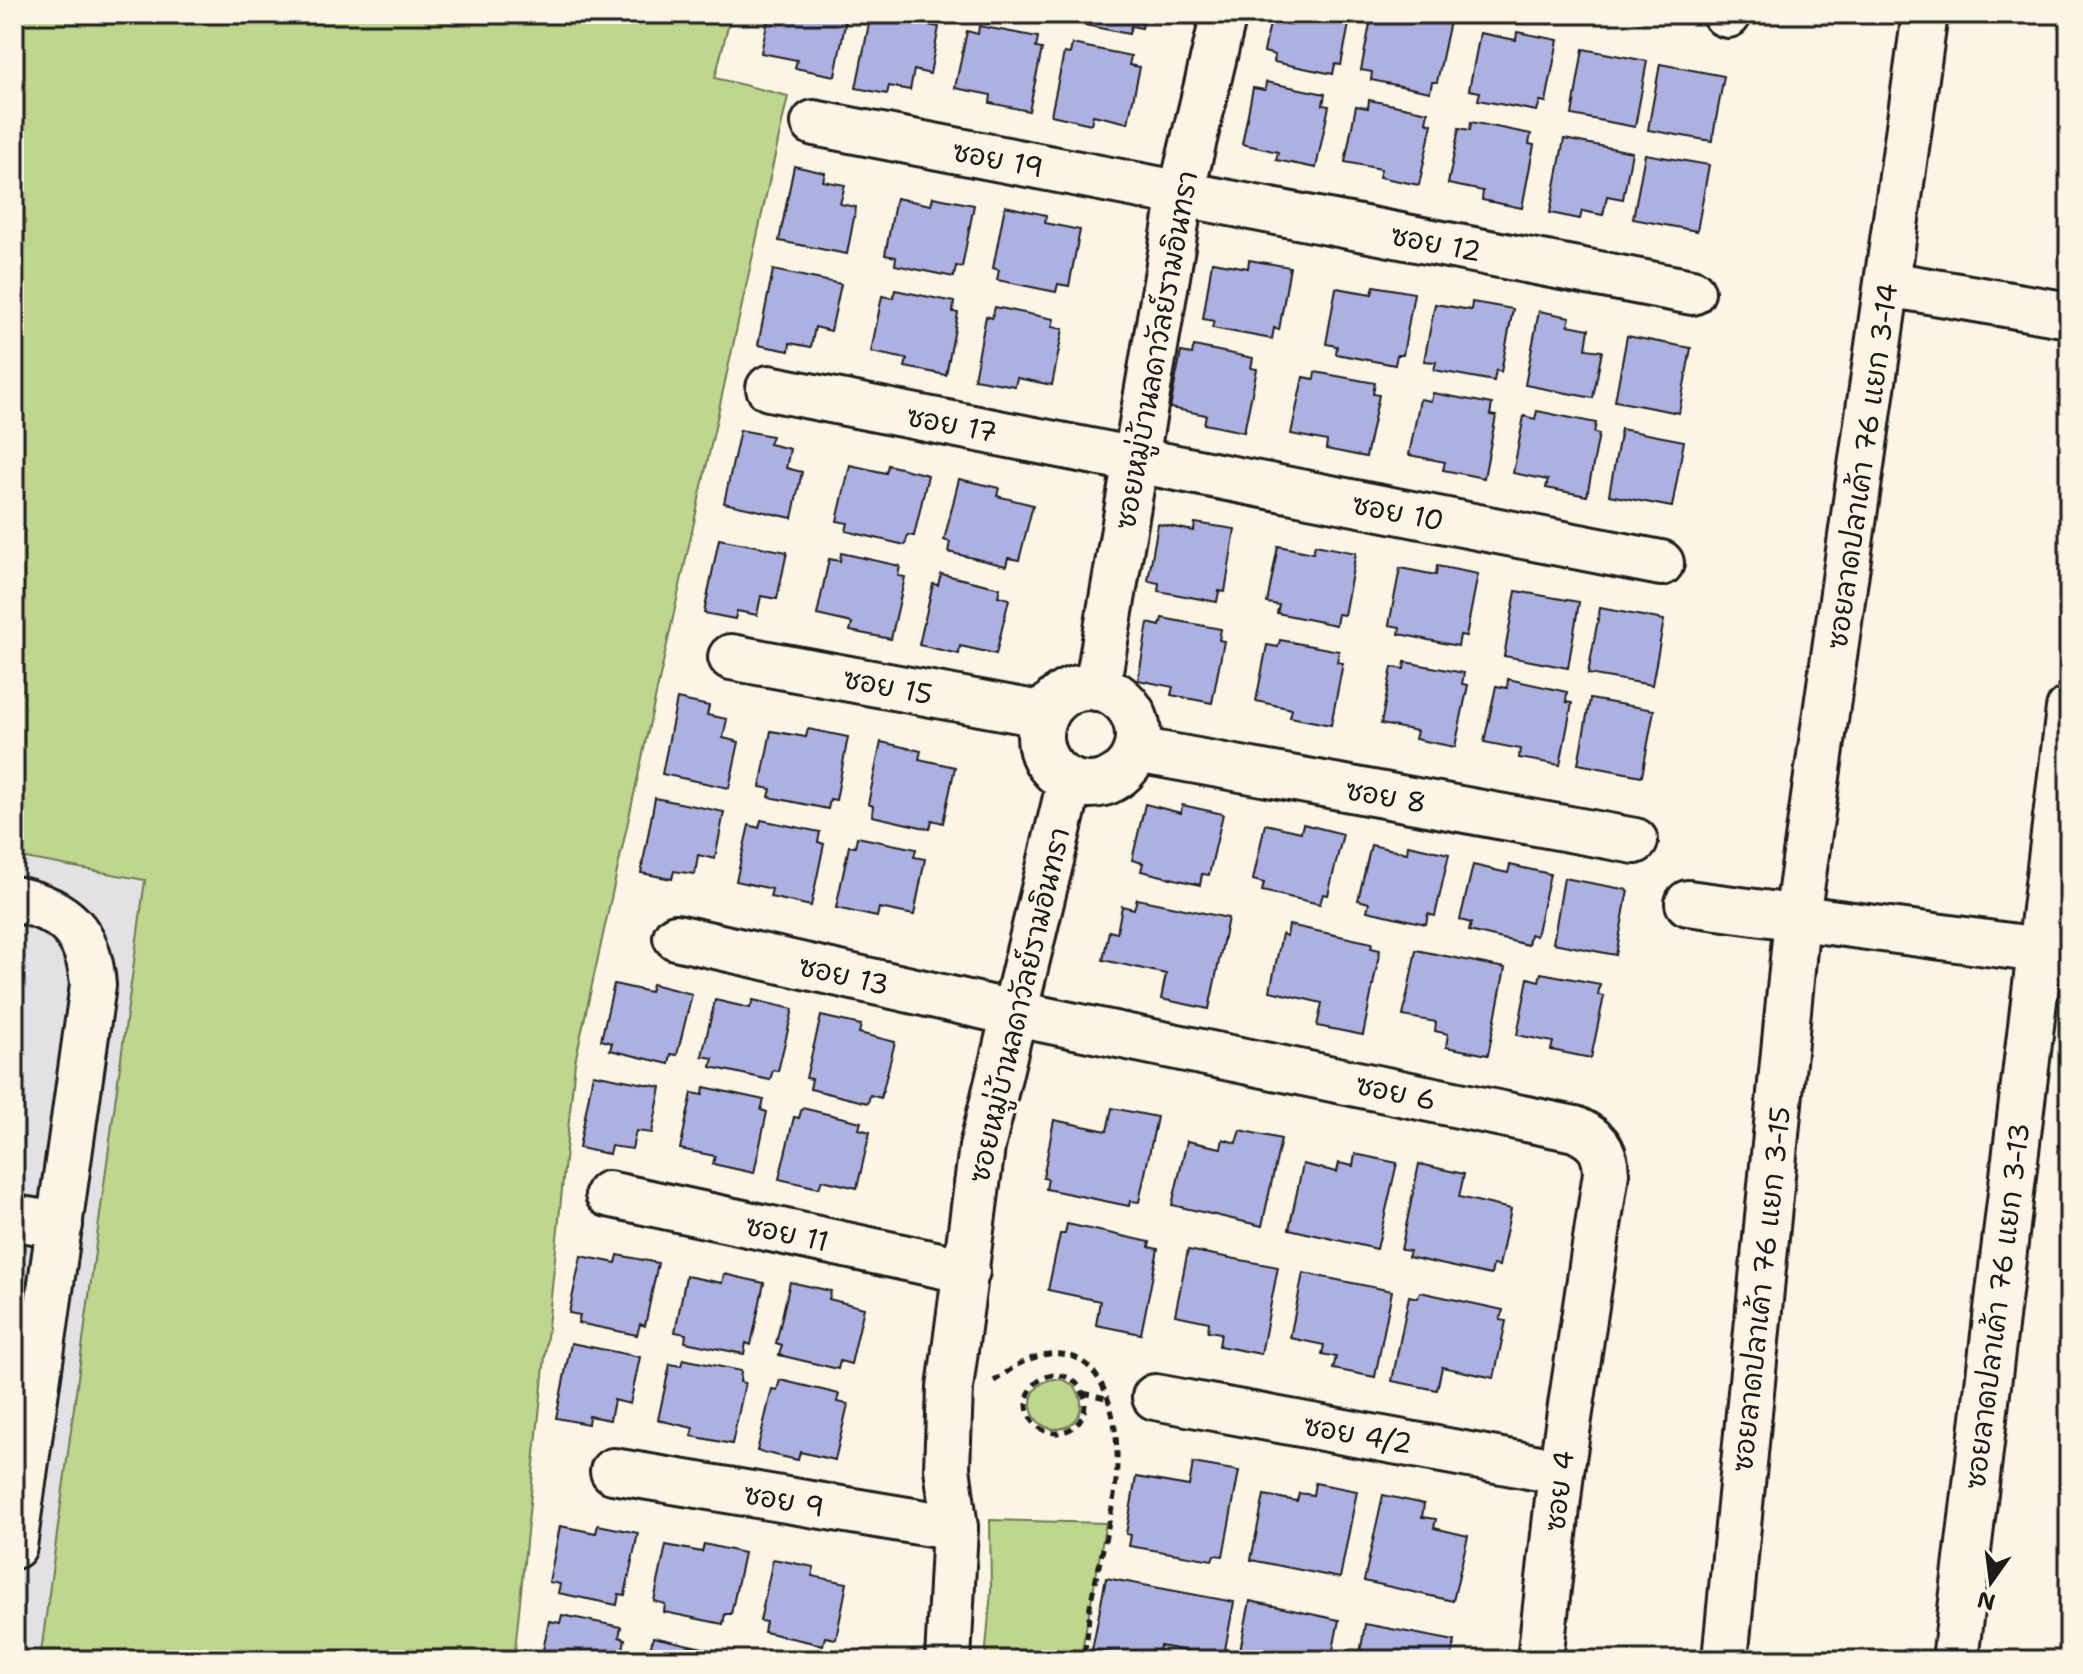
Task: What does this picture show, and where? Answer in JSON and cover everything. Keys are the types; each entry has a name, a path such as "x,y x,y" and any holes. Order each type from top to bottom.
{"street":[{"name":"ซอยหมู่บ้านลดาวัลย์รามอินทรา","path":"1097,688 1181,194 1224,14"},
{"name":"ซอยลาดปลาเค้า 76 แยก 3-14","path":"1797,918 1925,14"},
{"name":"ซอย 19","path":"814,123 1181,194"},
{"name":"ซอย 12","path":"1181,194 1692,292"},
{"path":"1888,284 2069,315"},
{"name":"ซอย 17","path":"769,388 1136,461"},
{"name":"ซอย 10","path":"1136,461 1661,563"},
{"name":"ซอย 15","path":"731,657 1045,715"},
{"path":"1097,688 1114,694 1126,704 1139,734 1137,750 1129,766 1110,780 1086,785 1070,781 1057,773 1041,746 1045,715 1066,693 1097,688"},
{"name":"ซอยลาดปลาเค้า 76 แยก 3-13","path":"1955,1660 2054,953 2069,709"},
{"name":"ซอย 8","path":"1137,750 1635,841"},
{"name":"ซอยหมู่บ้านลดาวัลย์รามอินทรา","path":"948,1660 955,1528 947,1468 950,1388 982,1147 1070,781"},
{"path":"14,899 40,904 66,920 82,939 92,969 93,1000 14,1546"},
{"path":"1688,903 2054,953"},
{"name":"ซอยลาดปลาเค้า 76 แยก 3-15","path":"1725,1660 1797,918"},
{"name":"ซอย 13","path":"676,937 1012,1013"},
{"name":"ซอย 6","path":"1012,1013 1575,1129 1586,1134 1597,1141 1606,1157 1606,1173 1584,1322"},
{"name":"ซอย 11","path":"608,1194 967,1271"},
{"path":"14,1218 60,1225"},
{"name":"ซอย 4","path":"1540,1660 1561,1472 1584,1322"},
{"name":"ซอย 4/2","path":"1155,1397 1561,1472"},
{"name":"ซอย 9","path":"613,1471 955,1528"}],"path":[{"path":"994,1381 1024,1362 1041,1357 1075,1358 1092,1365 1109,1399 1116,1481 1090,1605 1088,1643 1081,1660"},
{"path":"994,1397 996,1368"},
{"path":"1064,1376 1078,1384 1086,1405 1080,1421 1073,1428 1053,1433 1034,1424 1026,1406 1028,1396 1045,1377 1064,1376"}],"shaded area":[{"path":"14,856 146,879 40,1660 14,1660"}],"green space":[{"path":"14,14 731,14 715,78 788,96 575,1062 514,1660 40,1660 145,880 14,856"},
{"path":"1056,1379 1073,1387 1081,1404 1073,1421 1056,1429 1039,1421 1031,1404 1039,1387"},
{"path":"990,1520 1106,1523 1080,1660 985,1660 991,1591"}],"building":[{"path":"769,14 847,14 835,76 795,68 797,60 761,53"},
{"path":"871,14 939,27 930,74 914,70 910,90 889,86 887,94 856,88"},
{"path":"1071,14 1145,14 1142,28 1131,26 1129,34 1070,22"},
{"path":"1272,14 1351,14 1341,65 1335,64 1333,74 1274,62 1275,55 1264,52"},
{"path":"1372,14 1407,21 1409,14 1416,14 1450,21 1437,82 1432,82 1430,92 1371,80 1372,72 1361,70"},
{"path":"979,26 1038,37 1036,48 1042,49 1029,111 990,103 991,95 955,88 967,31 978,34"},
{"path":"1517,32 1558,40 1546,102 1540,101 1537,111 1478,100 1480,92 1469,90 1480,33 1516,40"},
{"path":"1072,44 1131,56 1129,65 1140,67 1128,123 1093,115 1091,124 1051,115 1064,53 1070,54"},
{"path":"1583,49 1647,61 1635,127 1572,115"},
{"path":"1660,64 1724,76 1712,141 1648,130"},
{"path":"1266,82 1325,94 1323,105 1329,106 1316,168 1276,160 1278,152 1242,144 1253,88 1265,90"},
{"path":"1369,100 1428,112 1426,122 1432,124 1419,185 1379,177 1381,169 1345,162 1356,106 1368,108"},
{"path":"1471,122 1531,134 1529,144 1534,145 1522,208 1482,200 1483,191 1448,184 1459,128 1470,130"},
{"path":"1564,139 1632,152 1623,199 1607,196 1603,215 1582,211 1580,219 1550,213"},
{"path":"1645,154 1709,165 1697,231 1633,219"},
{"path":"794,166 825,173 823,181 845,185 840,204 856,207 847,254 779,241"},
{"path":"933,197 974,205 962,267 956,266 954,277 895,265 896,257 885,255 896,198 931,205"},
{"path":"1005,206 1046,215 1045,223 1080,230 1069,286 1058,284 1056,292 997,280 999,270 993,268"},
{"path":"1249,260 1290,267 1279,330 1274,328 1272,339 1212,328 1214,321 1203,319 1212,262 1248,268"},
{"path":"773,270 841,284 831,331 815,327 811,347 790,343 789,351 758,345"},
{"path":"1374,286 1414,293 1403,355 1397,355 1395,365 1336,354 1337,346 1326,344 1336,288 1372,294"},
{"path":"895,290 954,302 953,312 958,313 946,375 905,367 907,359 871,352 882,296 893,298"},
{"path":"1472,302 1513,309 1501,372 1496,370 1494,381 1434,370 1436,362 1424,361 1435,304 1471,310"},
{"path":"995,307 1054,319 1052,327 1063,329 1052,385 1017,378 1015,386 974,379 986,316 992,318"},
{"path":"1539,311 1570,317 1568,325 1589,329 1586,349 1602,351 1593,398 1525,385"},
{"path":"1627,336 1691,348 1679,413 1615,401"},
{"path":"1194,346 1253,358 1251,368 1257,369 1244,432 1204,424 1206,415 1170,408 1181,352 1192,354"},
{"path":"1315,372 1375,383 1373,394 1379,395 1366,457 1326,449 1327,441 1291,434 1303,377 1314,379"},
{"path":"1433,393 1492,404 1490,415 1496,416 1484,478 1443,470 1445,462 1409,455 1420,399 1431,401"},
{"path":"1537,411 1596,423 1594,433 1599,434 1587,496 1546,488 1548,480 1513,473 1524,416 1535,419"},
{"path":"1621,429 1684,441 1672,507 1609,495"},
{"path":"740,430 772,436 769,444 790,449 786,468 802,472 792,518 724,503"},
{"path":"850,465 886,473 888,465 928,475 914,536 908,535 905,545 846,531 848,523 837,521"},
{"path":"959,479 999,488 997,496 1033,505 1019,560 1008,558 1006,566 948,552 950,542 944,540"},
{"path":"1195,523 1235,529 1225,592 1219,591 1217,602 1158,591 1159,583 1148,581 1158,524 1194,531"},
{"path":"719,539 787,552 777,599 761,596 757,615 737,611 735,619 704,613"},
{"path":"1315,545 1356,553 1344,615 1338,614 1336,625 1277,613 1279,605 1267,603 1278,546 1313,553"},
{"path":"841,553 900,566 898,576 905,577 891,639 850,631 852,623 817,615 829,559 840,561"},
{"path":"1437,566 1478,574 1466,636 1460,635 1458,646 1399,634 1400,627 1389,625 1400,568 1436,575"},
{"path":"941,574 1000,588 998,596 1009,599 996,654 960,646 959,654 919,645 933,584 938,585"},
{"path":"1516,591 1579,602 1568,668 1504,656"},
{"path":"1600,608 1664,620 1652,685 1588,674"},
{"path":"1162,618 1221,629 1219,640 1224,641 1212,703 1171,695 1173,687 1138,680 1148,623 1160,626"},
{"path":"1280,640 1339,651 1337,662 1343,663 1331,725 1290,717 1292,709 1256,701 1267,645 1278,647"},
{"path":"1405,662 1464,673 1462,684 1468,685 1455,747 1415,739 1417,731 1381,724 1392,667 1404,669"},
{"path":"1508,679 1567,692 1566,702 1572,703 1560,765 1519,758 1520,749 1484,742 1496,686 1507,688"},
{"path":"677,699 709,706 707,715 727,719 723,738 739,742 729,788 662,774"},
{"path":"1590,699 1654,710 1642,776 1578,764"},
{"path":"808,729 848,737 836,800 830,799 828,809 769,797 771,789 760,787 771,731 806,737"},
{"path":"881,742 921,751 919,759 955,767 943,823 932,820 930,829 872,816 873,806 868,804"},
{"path":"655,798 724,812 715,859 698,855 695,874 674,871 672,879 641,873"},
{"path":"1145,804 1181,813 1182,805 1223,814 1209,875 1202,874 1200,885 1141,871 1143,863 1132,860"},
{"path":"761,820 820,832 818,842 824,844 811,906 770,897 772,889 736,881 749,825 759,828"},
{"path":"1265,824 1301,832 1303,824 1343,834 1328,895 1323,894 1320,904 1262,891 1264,883 1253,880"},
{"path":"857,837 916,849 914,857 925,859 914,915 879,908 877,917 836,908 849,846 855,847"},
{"path":"1371,845 1407,853 1408,845 1449,854 1435,916 1428,914 1426,924 1367,911 1369,903 1358,900"},
{"path":"1473,865 1508,873 1510,865 1550,874 1536,936 1530,934 1528,945 1469,931 1471,923 1460,920"},
{"path":"1564,878 1628,890 1616,955 1553,943"},
{"path":"1137,899 1228,918 1209,1009 1161,999 1166,974 1103,960 1109,931 1117,933 1122,906 1134,909"},
{"path":"1289,925 1372,943 1371,948 1380,950 1363,1035 1317,1026 1322,1003 1270,991 1282,934 1287,936"},
{"path":"1416,950 1505,968 1488,1055 1446,1047 1448,1034 1435,1031 1436,1022 1403,1016"},
{"path":"1541,973 1600,984 1598,995 1604,996 1591,1058 1551,1050 1553,1042 1517,1035 1528,978 1539,981"},
{"path":"614,984 650,992 652,984 692,994 677,1055 671,1054 669,1064 610,1050 612,1043 601,1040"},
{"path":"715,1000 750,1008 753,1000 793,1009 778,1071 773,1070 770,1080 711,1067 713,1058 702,1056"},
{"path":"821,1016 861,1025 859,1033 895,1042 881,1098 870,1095 868,1103 810,1089 812,1079 806,1078"},
{"path":"593,1074 661,1087 652,1133 636,1131 632,1149 611,1146 609,1154 579,1148"},
{"path":"704,1087 764,1100 761,1110 767,1112 754,1173 713,1164 715,1156 680,1149 692,1093 703,1095"},
{"path":"802,1108 861,1122 859,1129 870,1132 857,1188 822,1180 819,1188 779,1179 794,1117 799,1118"},
{"path":"1112,1108 1157,1117 1139,1202 1130,1201 1129,1206 1046,1189 1048,1179 1043,1178 1054,1120 1107,1131"},
{"path":"1240,1130 1281,1139 1262,1226 1172,1205 1187,1141 1221,1148 1223,1139 1236,1143"},
{"path":"1355,1154 1397,1163 1377,1249 1289,1229 1303,1164 1337,1172 1339,1163 1353,1166"},
{"path":"1419,1164 1464,1174 1459,1197 1511,1209 1499,1266 1493,1265 1491,1275 1408,1257 1410,1251 1401,1250"},
{"path":"1067,1224 1150,1242 1149,1247 1158,1249 1141,1334 1096,1325 1100,1301 1048,1290 1060,1234 1065,1234"},
{"path":"1188,1250 1278,1267 1261,1354 1219,1346 1221,1333 1208,1331 1209,1322 1175,1315"},
{"path":"618,1255 658,1263 645,1326 640,1324 637,1335 578,1323 580,1315 569,1313 581,1256 616,1263"},
{"path":"1303,1273 1392,1291 1375,1377 1333,1369 1336,1357 1322,1354 1324,1345 1290,1338"},
{"path":"724,1274 764,1283 751,1345 746,1343 744,1354 685,1342 686,1334 675,1332 686,1276 722,1283"},
{"path":"790,1282 831,1291 829,1299 864,1308 851,1364 840,1361 838,1369 779,1355 782,1345 776,1343"},
{"path":"1420,1292 1503,1310 1500,1320 1506,1321 1494,1378 1442,1367 1437,1390 1392,1381 1409,1296 1418,1298"},
{"path":"571,1343 640,1357 630,1404 614,1400 610,1420 589,1416 588,1424 556,1418"},
{"path":"683,1359 741,1371 740,1382 745,1383 732,1444 691,1436 693,1428 658,1420 670,1364 681,1366"},
{"path":"780,1380 839,1394 837,1402 848,1404 835,1460 800,1452 798,1460 757,1451 772,1389 777,1390"},
{"path":"1193,1463 1239,1471 1223,1556 1214,1555 1212,1560 1129,1546 1131,1535 1126,1534 1136,1477 1189,1486"},
{"path":"1315,1483 1357,1491 1340,1578 1251,1560 1264,1495 1297,1501 1299,1493 1313,1495"},
{"path":"1383,1495 1424,1504 1422,1517 1436,1519 1434,1528 1468,1536 1453,1601 1364,1581"},
{"path":"598,1525 638,1533 625,1595 619,1594 617,1605 558,1593 560,1584 549,1582 560,1526 596,1533"},
{"path":"704,1544 744,1553 731,1614 725,1614 723,1624 664,1612 665,1604 654,1601 666,1545 702,1552"},
{"path":"773,1559 814,1567 812,1576 847,1583 836,1639 825,1637 823,1645 764,1632 766,1622 760,1621"},
{"path":"1106,1578 1234,1602 1223,1660 1185,1660 1187,1651 1160,1646 1157,1660 1092,1650"},
{"path":"1250,1601 1339,1620 1331,1660 1238,1660"},
{"path":"562,1615 621,1627 619,1637 625,1639 621,1660 541,1660 549,1621 560,1623"},
{"path":"1365,1624 1455,1641 1451,1660 1359,1660"},
{"path":"653,1637 721,1652 719,1660 648,1660"}]}
